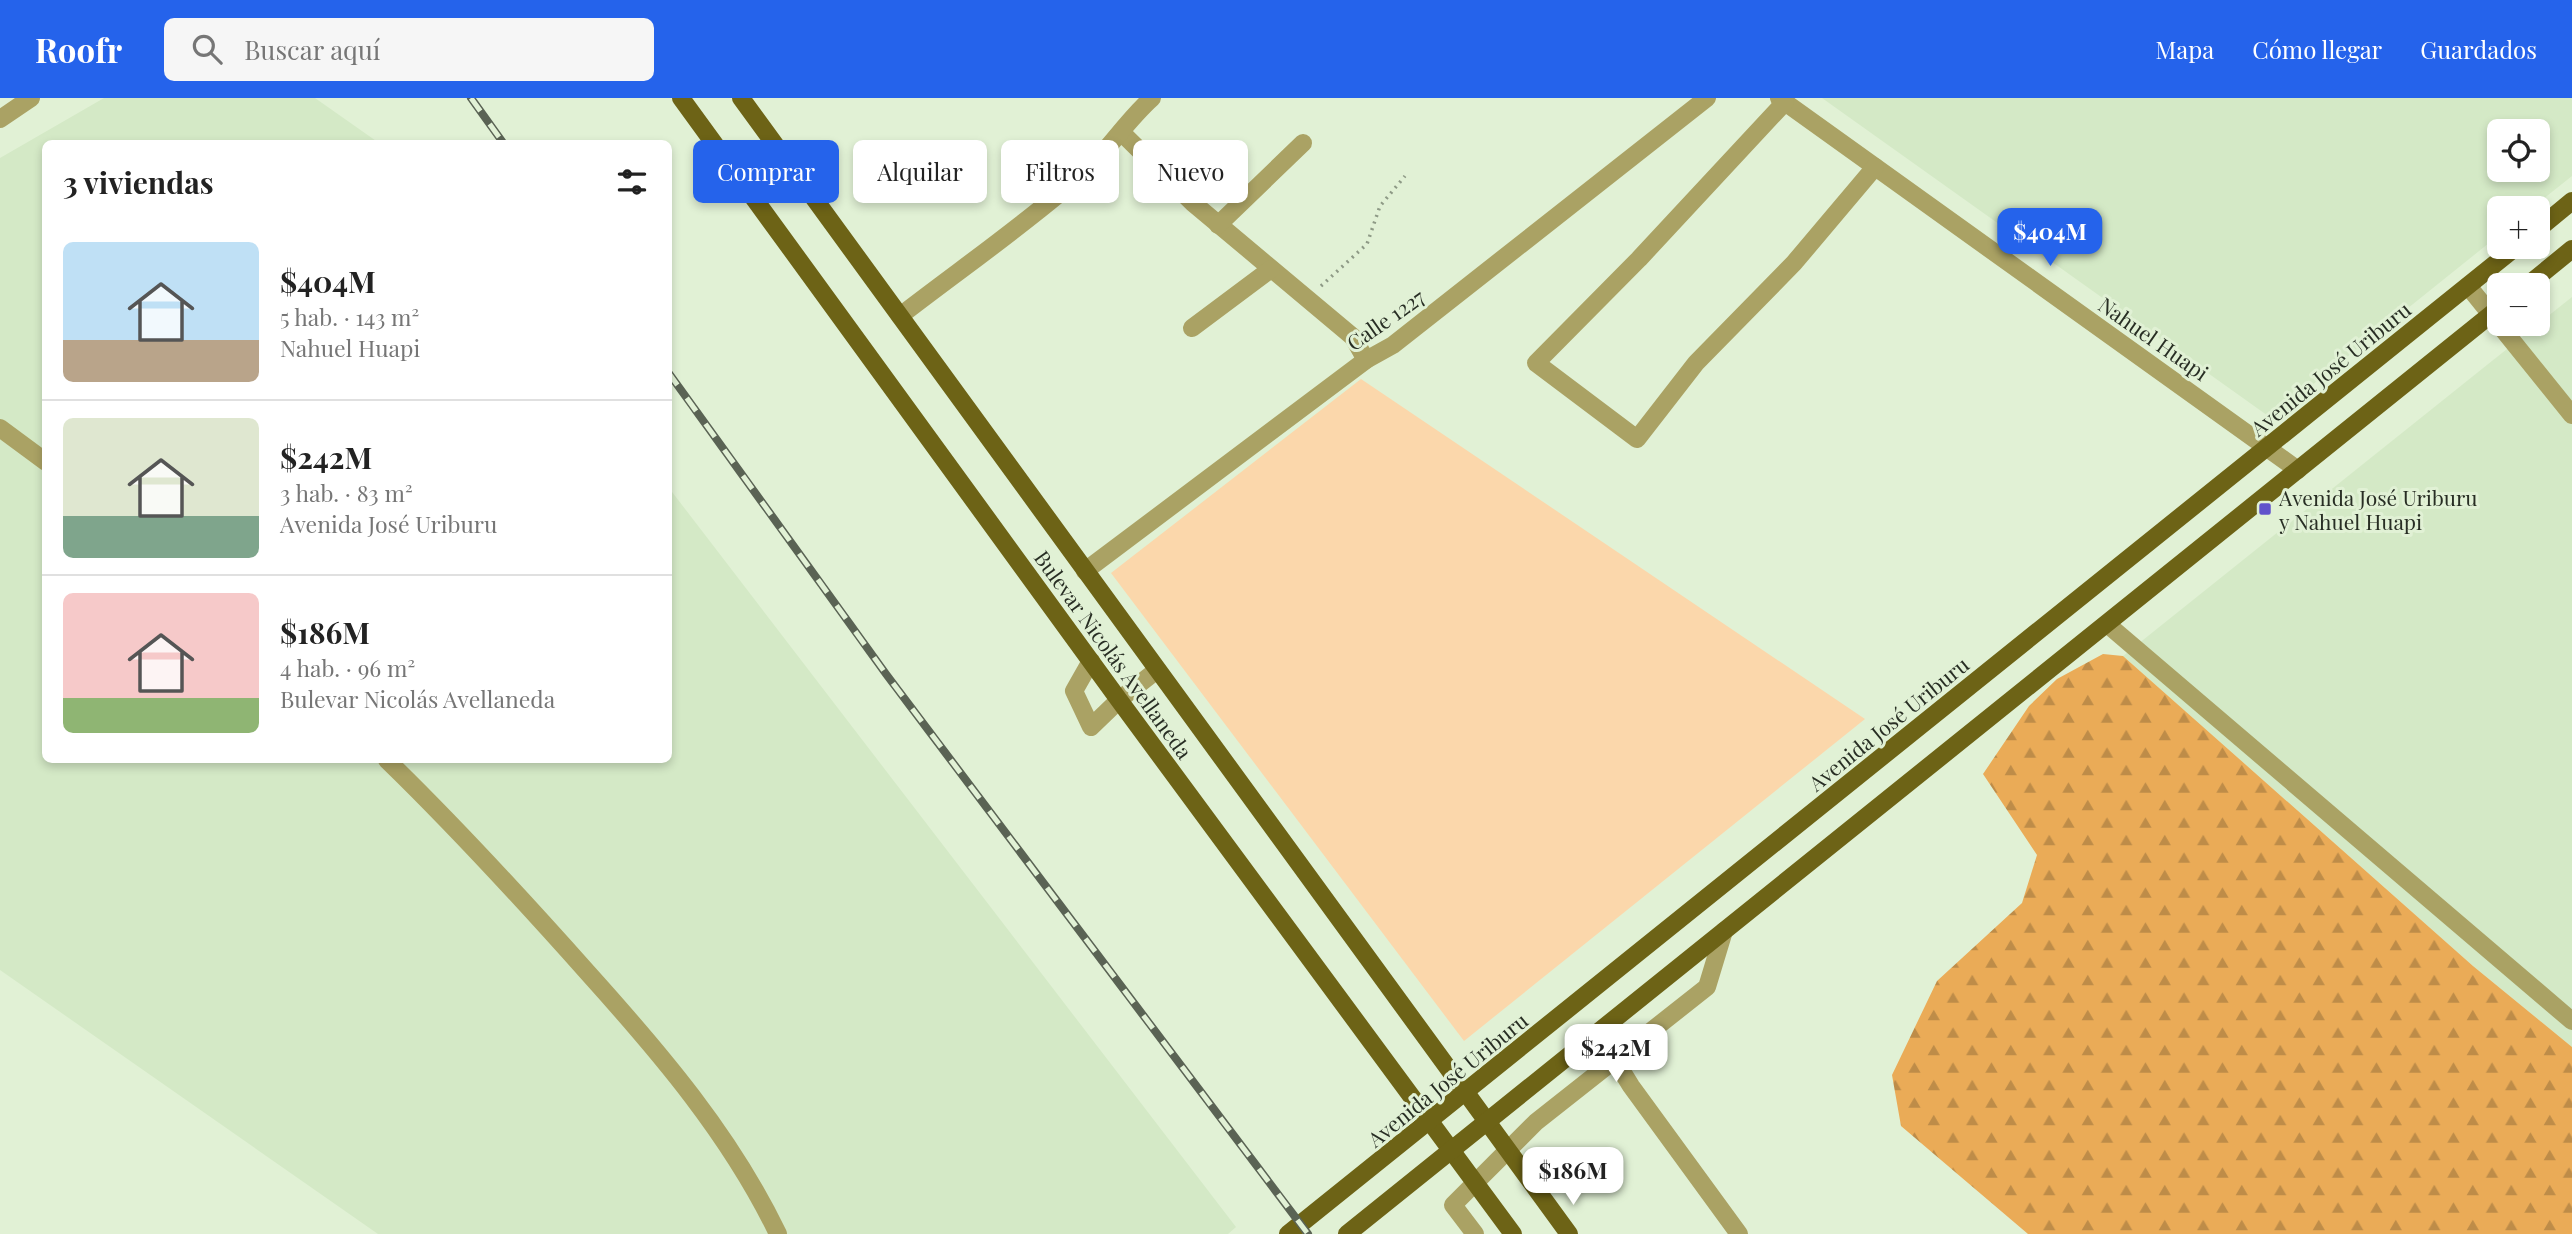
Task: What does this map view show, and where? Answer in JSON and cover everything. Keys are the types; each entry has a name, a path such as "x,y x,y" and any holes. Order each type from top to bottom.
{"main road":[{"name":"Bulevar Nicolás Avellaneda","path":"681,98 1119,700 1511,1231"},
{"name":"Bulevar Nicolás Avellaneda","path":"741,98 1569,1234"},
{"path":"2550,219 2572,201"},
{"path":"2543,273 2572,250"},
{"name":"Avenida José Uriburu","path":"1288,1234 2501,259"},
{"path":"1350,1232 1490,1127 1724,931 2487,317"}],"street":[{"path":"0,119 31,98"},
{"path":"900,316 1080,176 1135,113 1152,98"},
{"name":"Calle 1227","path":"1085,571 1366,360 1392,345 1707,98"},
{"path":"1782,100 1639,259 1536,363 1637,439 1696,363 1794,263 1875,167"},
{"name":"Nahuel Huapi","path":"1782,100 2298,470"},
{"path":"1121,132 1193,203 1353,337 1366,360"},
{"path":"1218,225 1303,143"},
{"path":"1192,328 1270,269"},
{"path":"2468,286 2487,304"},
{"path":"2514,336 2572,415"},
{"path":"0,428 42,459"},
{"path":"2107,624 2572,1021"},
{"path":"1091,661 1074,691 1091,727 1119,700 1157,670"},
{"path":"390,763 518,894 624,1013 713,1123 758,1192 778,1234"},
{"path":"1475,1234 1453,1205 1536,1122 1707,987 1724,931"},
{"path":"1615,1060 1739,1234"}],"path":[{"path":"1307,299 1367,244 1380,206 1405,176"}],"shaded area":[{"path":"104,98 315,98 375,140 42,140 42,763 672,763 672,492 1236,1227 1228,1234 378,1234 0,970 0,158"},
{"path":"1822,98 2572,98 2572,176 2547,196 2487,196 2487,245 2271,418"},
{"path":"2572,297 2572,1047 2473,966 2123,656 2523,336 2550,336 2550,315"},
{"path":"1361,379 1865,719 1464,1041 1111,573"}],"green space":[{"path":"2103,654 2123,656 2473,966 2572,1047 2572,1234 2028,1234 1901,1126 1892,1075 1937,981 2022,903 2037,855 1983,774 2029,706 2057,679"}],"railway":[{"path":"471,98 501,140"},
{"path":"672,378 886,674 1308,1234"}],"place":[{"name":"Avenida José Uriburu y Nahuel Huapi","path":"2265,509"}]}
